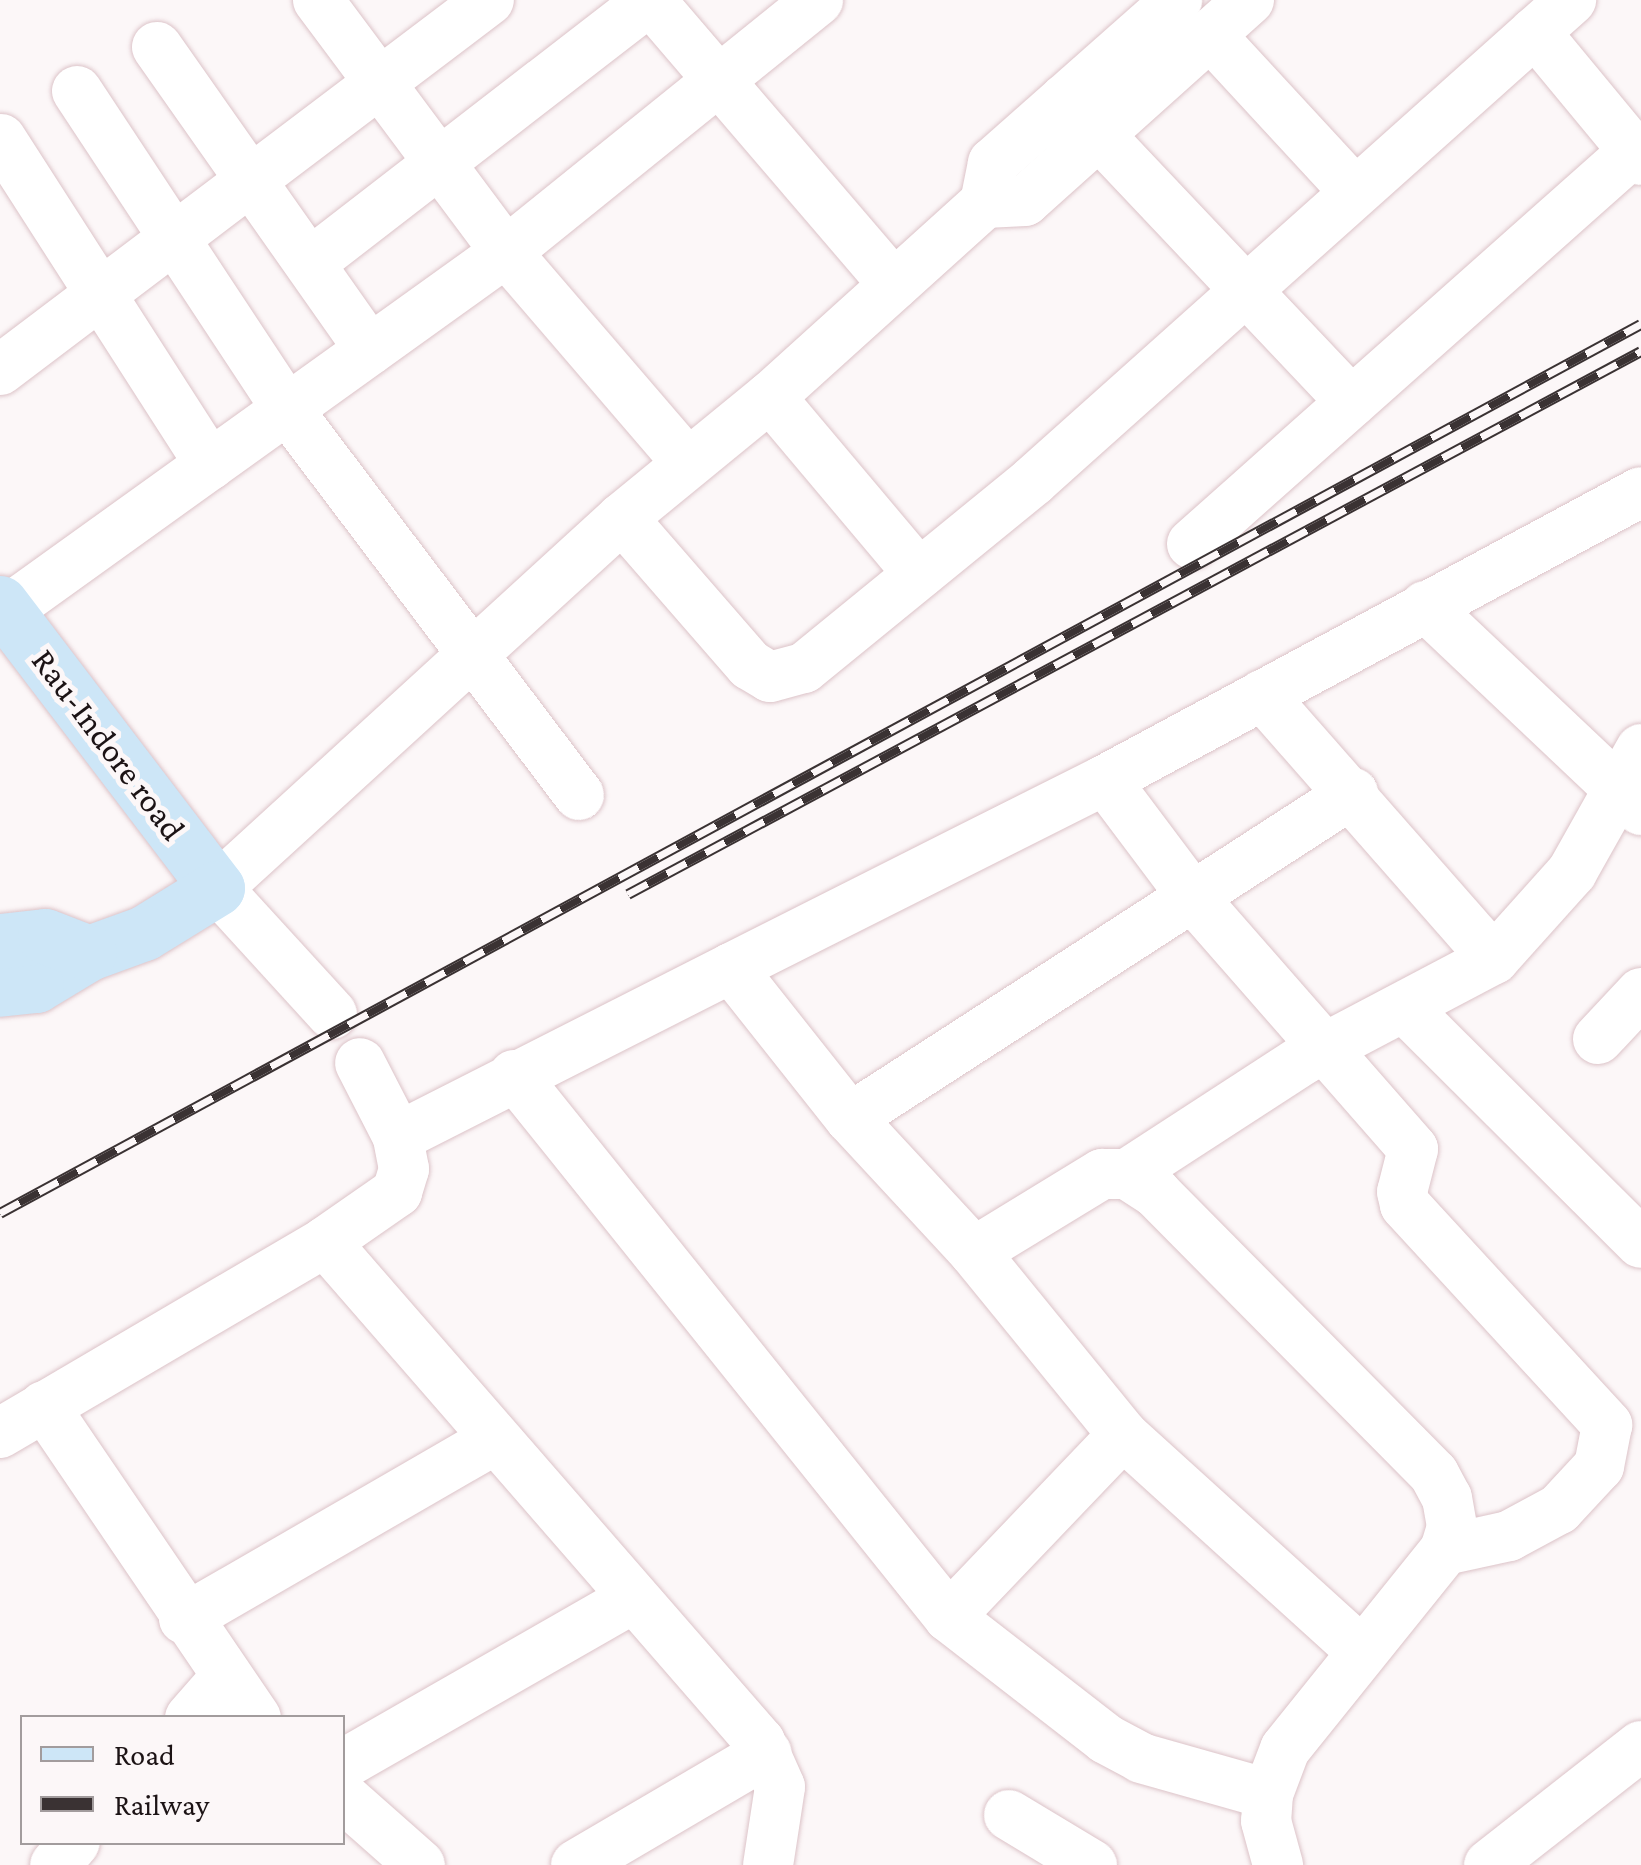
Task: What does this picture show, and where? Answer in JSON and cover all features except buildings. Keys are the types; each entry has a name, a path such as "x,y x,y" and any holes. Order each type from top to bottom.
{"main road":[{"name":"Rau-Indore road","path":"3,607 216,888"},
{"path":"0,989 36,985 89,953 144,933 216,888"},
{"path":"0,940 45,936 89,953"}],"street":[{"path":"318,0 506,252 686,461"},
{"path":"0,370 489,0"},
{"path":"310,263 650,0 894,285"},
{"path":"3,607 210,465 506,252 818,0"},
{"path":"332,1014 216,888 622,518 686,461 770,398 985,202 1025,200 1081,118 1126,16 1177,0"},
{"path":"1081,118 1211,36 1250,0"},
{"path":"622,518 750,666 770,677 804,668 1033,482 1553,16 1637,156 1192,544"},
{"path":"1211,36 1355,192"},
{"path":"156,46 370,350"},
{"path":"76,91 287,409 580,795"},
{"path":"1081,118 1352,402"},
{"path":"0,139 210,465"},
{"path":"770,398 919,574"},
{"path":"398,1137 514,1075 1105,780 1641,492"},
{"path":"1126,1174 1328,1047 1494,960 1572,872 1632,783 1426,606"},
{"path":"1262,695 1353,793 1494,960"},
{"path":"1105,780 1195,900 1328,1047 1413,1149 1402,1192 1405,1205 1606,1425 1599,1466 1559,1509 1509,1536 1445,1550"},
{"path":"850,1118 1195,900 1353,793"},
{"path":"730,968 850,1118 974,1252 1123,1434 1362,1652"},
{"path":"1598,1039 1641,993"},
{"path":"1404,1007 1633,1218"},
{"path":"0,1433 325,1242 396,1192 404,1169 398,1137 360,1063"},
{"path":"514,1075 950,1617 1106,1738 1140,1758 1268,1794"},
{"path":"974,1252 1102,1174 1126,1174 1156,1192 1434,1474 1452,1527 1445,1550 1286,1749 1268,1794 1266,1821 1278,1865"},
{"path":"325,1242 766,1753 780,1788 768,1865"},
{"path":"44,1406 224,1679 254,1715"},
{"path":"950,1617 1123,1434"},
{"path":"184,1619 494,1440"},
{"path":"345,1763 634,1598"},
{"path":"193,1715 224,1679"},
{"path":"1490,1865 1641,1746"},
{"path":"576,1865 766,1753"},
{"path":"345,1799 420,1865"},
{"path":"1009,1815 1092,1865"},
{"path":"55,1865 73,1845"}],"railway":[{"path":"0,1213 1641,324"},
{"path":"628,894 1641,351"}]}
